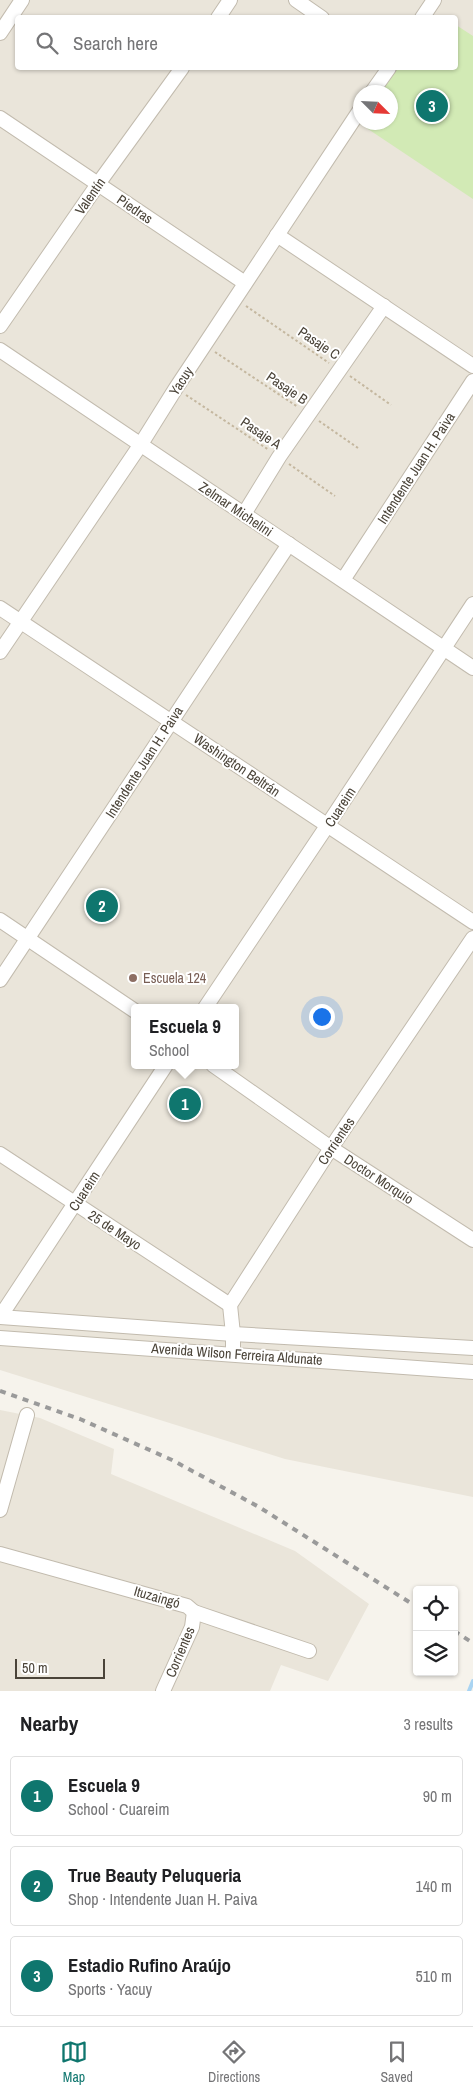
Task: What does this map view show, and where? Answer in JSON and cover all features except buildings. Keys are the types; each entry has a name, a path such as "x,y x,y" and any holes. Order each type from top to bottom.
{"street":[{"path":"0,33 22,0"},
{"path":"220,15 230,0"},
{"path":"296,0 318,15"},
{"path":"424,15 434,0"},
{"name":"Valentín","path":"0,326 98,184 181,70"},
{"path":"377,85 388,70"},
{"name":"Piedras","path":"0,118 245,283"},
{"name":"Yacuy","path":"0,652 141,444 353,121"},
{"path":"277,235 473,366"},
{"path":"244,514 339,369 384,306"},
{"name":"Zelmar Michelini","path":"0,350 473,668"},
{"name":"Intendente Juan H. Paiva","path":"343,580 473,381"},
{"name":"Intendente Juan H. Paiva","path":"0,980 289,544"},
{"name":"Cuareim","path":"208,1004 473,604"},
{"name":"Washington Beltrán","path":"0,608 473,922"},
{"path":"0,920 131,1008"},
{"name":"Corrientes","path":"230,1305 331,1148 473,938"},
{"name":"Cuareim","path":"0,1317 163,1069"},
{"name":"Doctor Morquio","path":"219,1069 331,1148 473,1240"},
{"name":"25 de Mayo","path":"0,1154 230,1305"},
{"path":"230,1305 233,1354"},
{"name":"Avenida Wilson Ferreira Aldunate","path":"0,1317 233,1334 473,1348"},
{"name":"Avenida Wilson Ferreira Aldunate","path":"0,1338 473,1372"},
{"path":"0,1510 27,1415"},
{"name":"Ituzaingó","path":"0,1554 187,1606 194,1612 309,1651"},
{"name":"Corrientes","path":"163,1691 192,1628 194,1612"}],"path":[{"name":"Pasaje C","path":"235,299 391,404"},
{"name":"Pasaje B","path":"205,345 358,448"},
{"name":"Pasaje A","path":"176,388 335,496"}],"shaded area":[{"path":"0,0 473,0 473,1497 285,1459 0,1370"},
{"path":"0,1410 40,1418 114,1449 111,1474 295,1551 369,1604 328,1681 281,1665 270,1691 0,1691"}],"green space":[{"path":"458,26 473,36 473,199 370,130 398,130 398,85 384,85 395,70 458,70"}],"waterway":[{"path":"469,1691 473,1681"}],"railway":[{"path":"0,1391 80,1419 172,1460 259,1507 413,1604"},
{"path":"458,1634 473,1643"}],"place":[{"name":"Estadio Rufino Araújo","path":"432,106"},
{"name":"True Beauty Peluqueria","path":"102,906"},
{"name":"Escuela 124","path":"133,978"},
{"name":"Escuela 9","path":"185,1104"}]}
